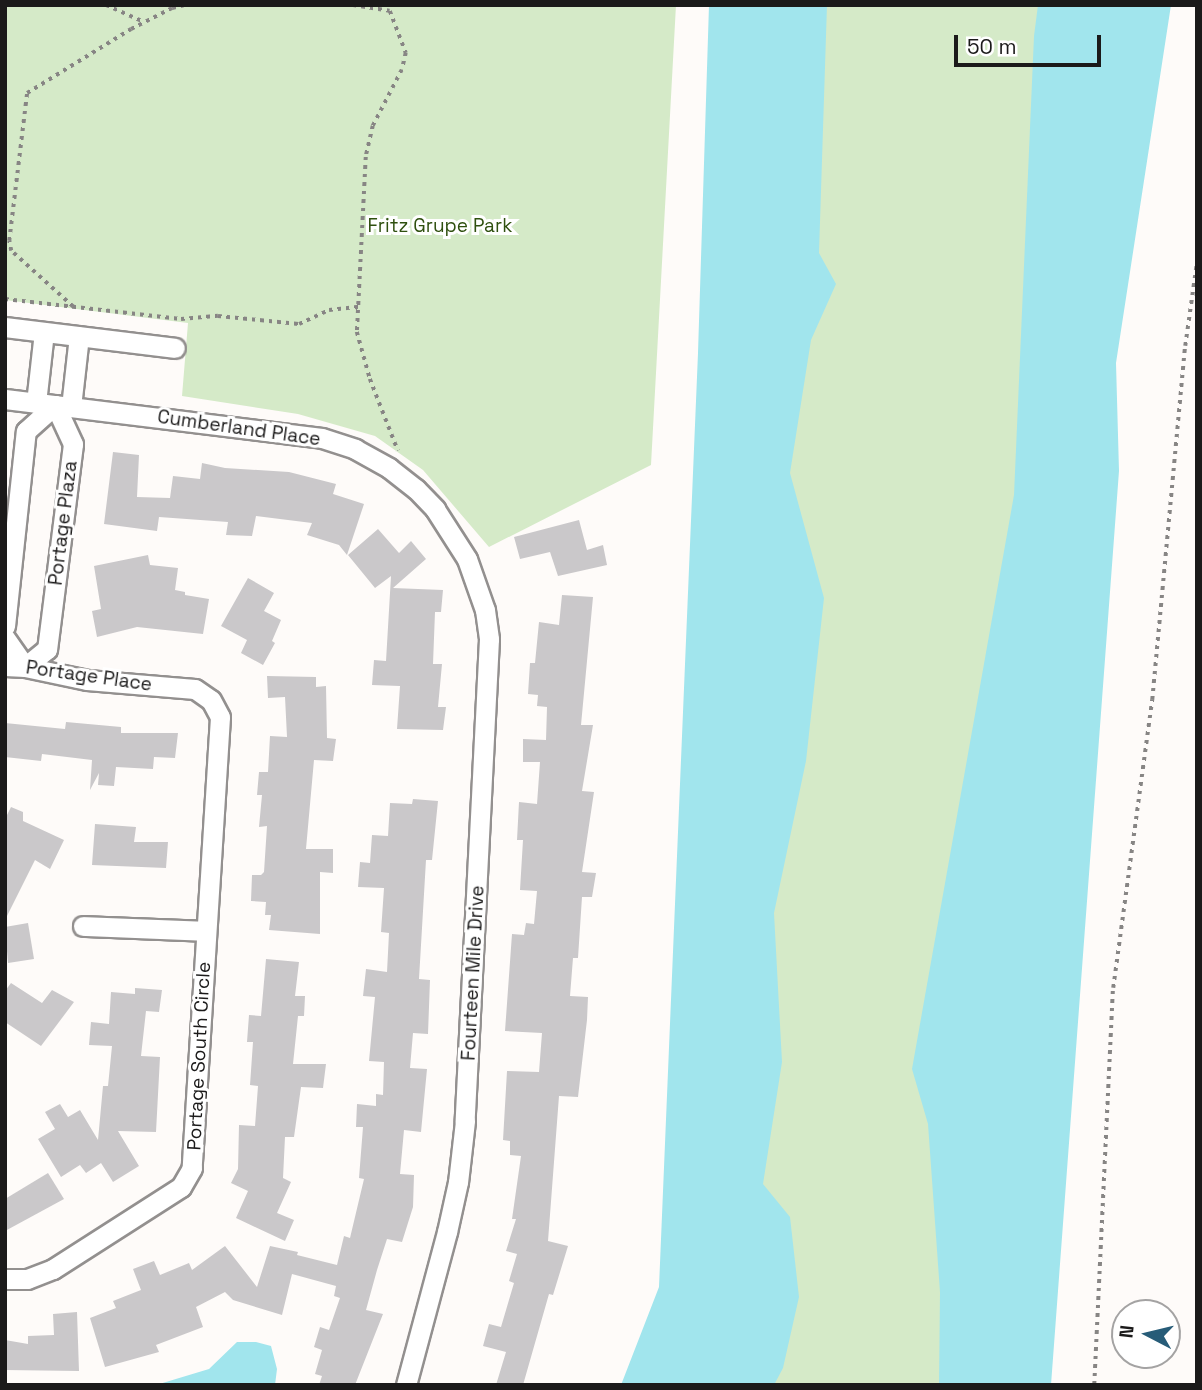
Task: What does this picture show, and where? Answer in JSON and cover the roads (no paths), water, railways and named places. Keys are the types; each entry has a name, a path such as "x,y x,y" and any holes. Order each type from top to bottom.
{"street":[{"path":"5,327 175,348"},
{"path":"44,332 54,405"},
{"path":"5,626 26,431 54,405 79,336"},
{"name":"Cumberland Place","path":"5,399 315,436 355,449 404,480 435,509 467,559"},
{"name":"Portage Plaza","path":"25,667 47,649 73,444 54,405"},
{"name":"Fourteen Mile Drive","path":"406,1385 447,1231 465,1121 489,639 485,610 467,559"},
{"path":"5,638 25,667"},
{"name":"Portage Place","path":"5,666 25,667 87,680 195,689 211,699"},
{"name":"Portage South Circle","path":"5,1279 27,1279 53,1269 181,1186 188,1178 194,1161 220,717 211,699"},
{"path":"83,926 206,931"}],"water":[{"path":"709,5 827,5 819,253 836,284 811,340 790,473 824,598 806,761 774,913 782,1062 763,1184 790,1217 799,1297 783,1368 774,1385 621,1385 659,1287 698,353"},
{"path":"1038,5 1171,5 1116,363 1119,471 1051,1385 939,1385 940,1292 928,1124 912,1069 1014,495 1034,36"},
{"path":"237,1342 256,1342 271,1346 277,1369 275,1385 156,1385 209,1369"}],"park label":[{"name":"Fritz Grupe Park","path":"440,226"}]}
